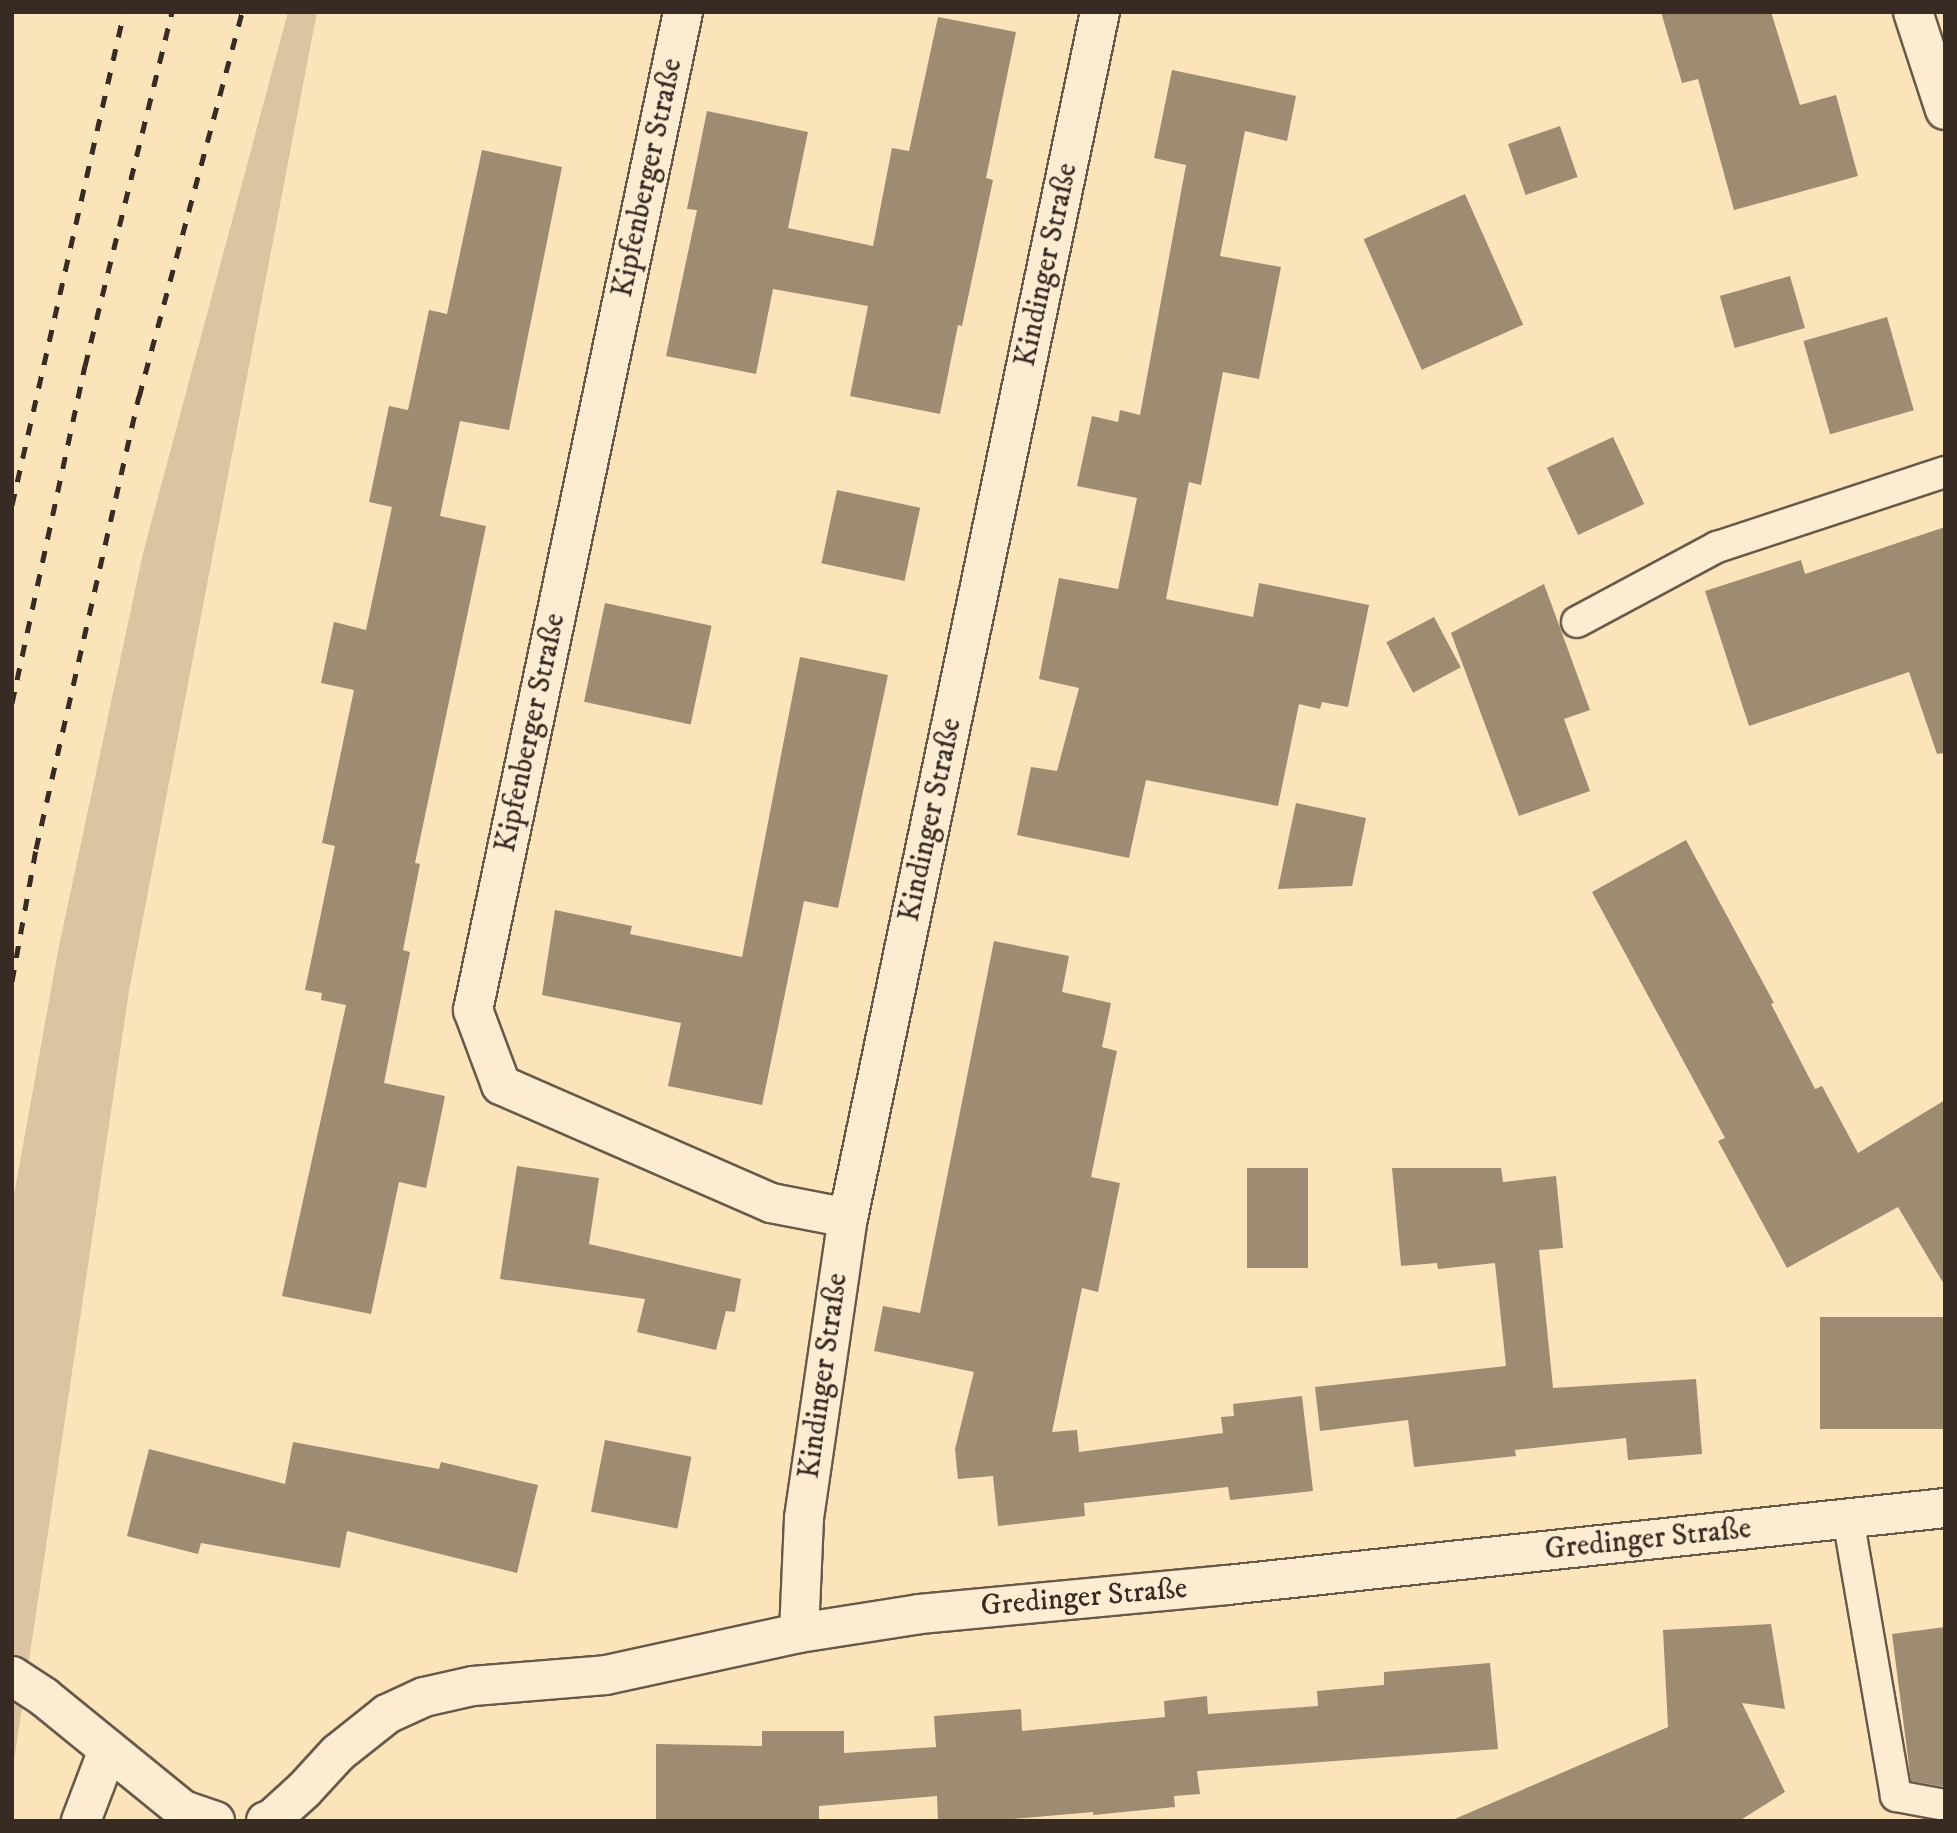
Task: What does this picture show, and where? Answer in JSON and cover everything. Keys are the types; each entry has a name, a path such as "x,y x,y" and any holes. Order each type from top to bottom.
{"street":[{"name":"Kipfenberger Straße","path":"683,12 473,1010 501,1085 771,1203 848,1218"},
{"name":"Kindinger Straße","path":"799,1633 804,1518 848,1218 1100,12"},
{"path":"1913,12 1945,110"},
{"name":"Gredinger Straße","path":"271,1820 338,1753 387,1714 424,1697 473,1686 606,1675 799,1633 920,1614 1241,1584 1945,1508"},
{"path":"12,1676 44,1697 183,1810 215,1821"},
{"path":"82,1821 108,1750"}],"lane":[{"path":"1577,622 1717,547 1945,472"},
{"path":"1848,1518 1896,1796 1945,1805"}],"shaded area":[{"path":"288,12 317,12 129,991 12,1774 12,1206 59,946 143,553"}],"building":[{"path":"1661,12 1771,12 1800,105 1836,95 1858,176 1734,210 1698,79 1682,83"},
{"path":"938,17 1016,32 986,178 993,180 962,326 958,325 940,414 850,396 868,306 773,289 756,374 666,356 697,210 687,209 707,111 808,132 788,228 873,246 892,148 909,151"},
{"path":"1172,70 1296,96 1287,141 1245,131 1220,256 1281,267 1259,379 1223,372 1201,485 1189,482 1166,599 1253,617 1259,583 1369,605 1348,707 1322,702 1320,709 1299,704 1278,806 1146,780 1129,858 1017,835 1031,767 1057,771 1079,688 1039,679 1059,578 1118,589 1137,498 1077,486 1092,416 1118,422 1120,410 1140,415 1186,165 1154,158"},
{"path":"1560,126 1578,177 1526,195 1508,144"},
{"path":"482,150 562,167 509,430 460,421 440,516 486,526 415,863 420,864 403,950 410,952 384,1083 445,1096 426,1188 399,1182 371,1314 282,1296 346,1005 321,1000 322,993 305,990 335,846 322,843 354,690 321,683 334,622 366,630 392,507 369,502 389,406 408,410 429,310 447,314"},
{"path":"1465,194 1523,325 1422,370 1364,239"},
{"path":"1790,276 1805,328 1735,348 1720,296"},
{"path":"1887,317 1914,410 1830,434 1803,341"},
{"path":"1613,437 1644,504 1578,535 1547,468"},
{"path":"837,490 920,508 905,581 821,563"},
{"path":"1945,527 1945,753 1937,754 1909,672 1749,726 1705,591 1801,560 1805,574"},
{"path":"1544,584 1590,710 1564,719 1590,791 1519,816 1451,633"},
{"path":"605,603 712,626 691,724 584,702"},
{"path":"1434,617 1461,667 1413,693 1386,642"},
{"path":"800,657 888,675 838,908 804,901 762,1105 668,1086 681,1023 542,995 555,910 632,926 630,934 742,957"},
{"path":"1296,803 1366,818 1352,886 1278,889"},
{"path":"1686,840 1774,1003 1771,1004 1815,1089 1822,1086 1858,1153 1945,1100 1945,1286 1898,1207 1787,1268 1718,1141 1725,1138 1592,892"},
{"path":"994,941 1069,956 1062,992 1111,1003 1102,1047 1117,1051 1091,1177 1120,1183 1098,1292 1082,1288 1052,1432 1077,1430 1079,1452 1223,1433 1221,1417 1234,1416 1233,1404 1302,1396 1313,1491 1230,1500 1228,1487 1084,1503 1085,1516 998,1526 993,1476 958,1479 955,1449 974,1372 874,1351 883,1306 920,1313"},
{"path":"517,1166 599,1178 589,1244 741,1279 735,1312 726,1311 716,1350 637,1332 645,1299 500,1279"},
{"path":"1247,1168 1308,1168 1308,1268 1247,1268"},
{"path":"1392,1168 1501,1168 1503,1182 1556,1176 1563,1248 1539,1250 1553,1388 1696,1379 1702,1454 1628,1460 1626,1438 1515,1450 1516,1456 1414,1467 1408,1420 1320,1431 1315,1387 1506,1366 1495,1263 1438,1269 1437,1263 1401,1266"},
{"path":"1820,1317 1945,1317 1945,1429 1820,1429"},
{"path":"605,1440 691,1457 677,1528 591,1512"},
{"path":"293,1442 439,1469 441,1462 538,1485 517,1573 347,1531 340,1568 201,1543 198,1554 127,1536 149,1449 285,1484"},
{"path":"1771,1624 1785,1709 1742,1703 1785,1792 1739,1821 1450,1821 1668,1727 1663,1630"},
{"path":"1945,1627 1945,1787 1911,1781 1892,1634"},
{"path":"1490,1663 1498,1749 1197,1771 1200,1794 1174,1796 1175,1807 1093,1815 1093,1812 989,1821 938,1821 937,1796 819,1806 819,1821 656,1821 656,1744 762,1746 762,1731 844,1731 844,1753 936,1747 934,1716 1021,1709 1022,1731 1165,1717 1164,1701 1207,1696 1208,1714 1318,1706 1317,1691 1384,1685 1384,1672"}],"railway":[{"path":"12,505 124,12"},
{"path":"12,703 85,366 172,12"},
{"path":"12,981 36,849 139,397 242,12"}]}
